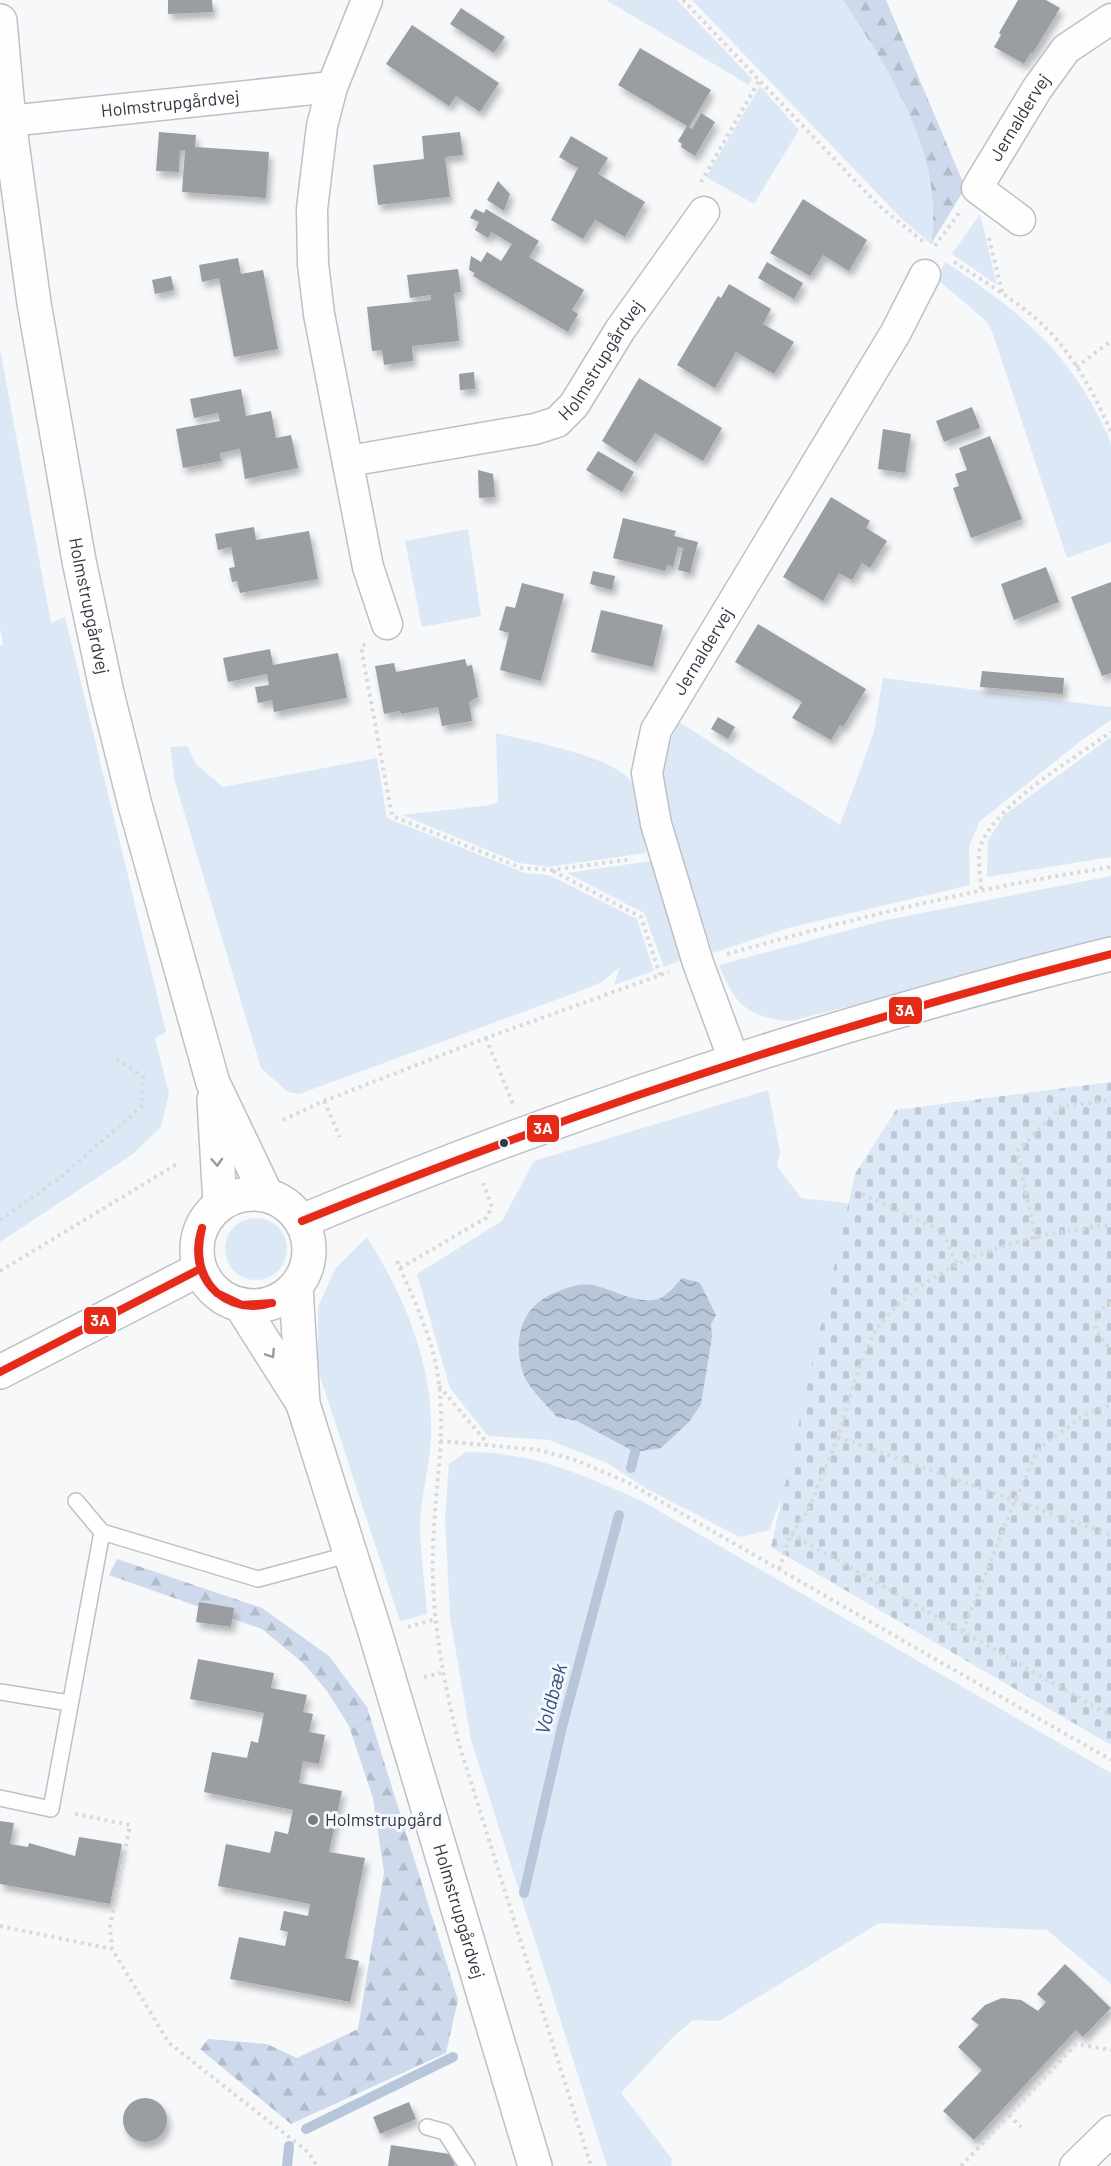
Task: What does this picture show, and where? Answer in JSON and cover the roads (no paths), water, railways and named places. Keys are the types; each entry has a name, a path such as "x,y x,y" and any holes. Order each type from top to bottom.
{"street":[{"path":"367,0 332,87 322,126 312,209 313,264 319,314 368,567 387,624"},
{"name":"Jernaldervej","path":"1020,220 977,188 1037,89 1066,49 1111,19"},
{"name":"Holmstrupgårdvej","path":"0,21 9,121 38,326 84,583 135,806 213,1083 266,1194"},
{"name":"Holmstrupgårdvej","path":"9,121 332,87"},
{"name":"Holmstrupgårdvej","path":"349,461 535,429 557,422 574,405 620,330 704,212"},
{"name":"Jernaldervej","path":"734,1060 663,854 647,773 656,730 896,332 929,262"},
{"path":"302,1221 404,1179 734,1060 973,988 1111,954"},
{"name":"Holmstrupgårdvej","path":"213,1083 220,1204"},
{"path":"243,1194 266,1194 287,1204 302,1221 310,1248 309,1262 296,1287 272,1303 251,1306 240,1304 220,1295 205,1279 200,1269 197,1241 209,1214 220,1204 243,1194"},
{"path":"0,1372 200,1269"},
{"name":"Holmstrupgårdvej","path":"296,1287 303,1404 351,1554 535,2166"},
{"name":"Holmstrupgårdvej","path":"240,1304 303,1404"},
{"path":"1075,2166 1111,2131"}],"lane":[{"path":"76,1501 102,1532 258,1579 351,1554"},
{"path":"0,1798 51,1809 102,1532"},
{"path":"0,1692 69,1703"},
{"path":"427,2127 445,2132 467,2166"}],"water":[{"path":"682,1278 700,1283 716,1315 711,1324 712,1337 701,1404 689,1422 661,1448 635,1452 577,1421 557,1417 529,1385 520,1360 519,1347 523,1323 536,1304 559,1291 583,1285 599,1287 636,1299 653,1300 665,1295"}],"waterway":[{"name":"Voldbæk","path":"631,1468 635,1452"},
{"name":"Voldbæk","path":"524,1893 562,1727 619,1515"},
{"name":"Voldbæk","path":"306,2129 453,2057"},
{"name":"Voldbæk","path":"287,2166 289,2146"}],"place":[{"name":"Holmstrupgård","path":"313,1820"}]}
